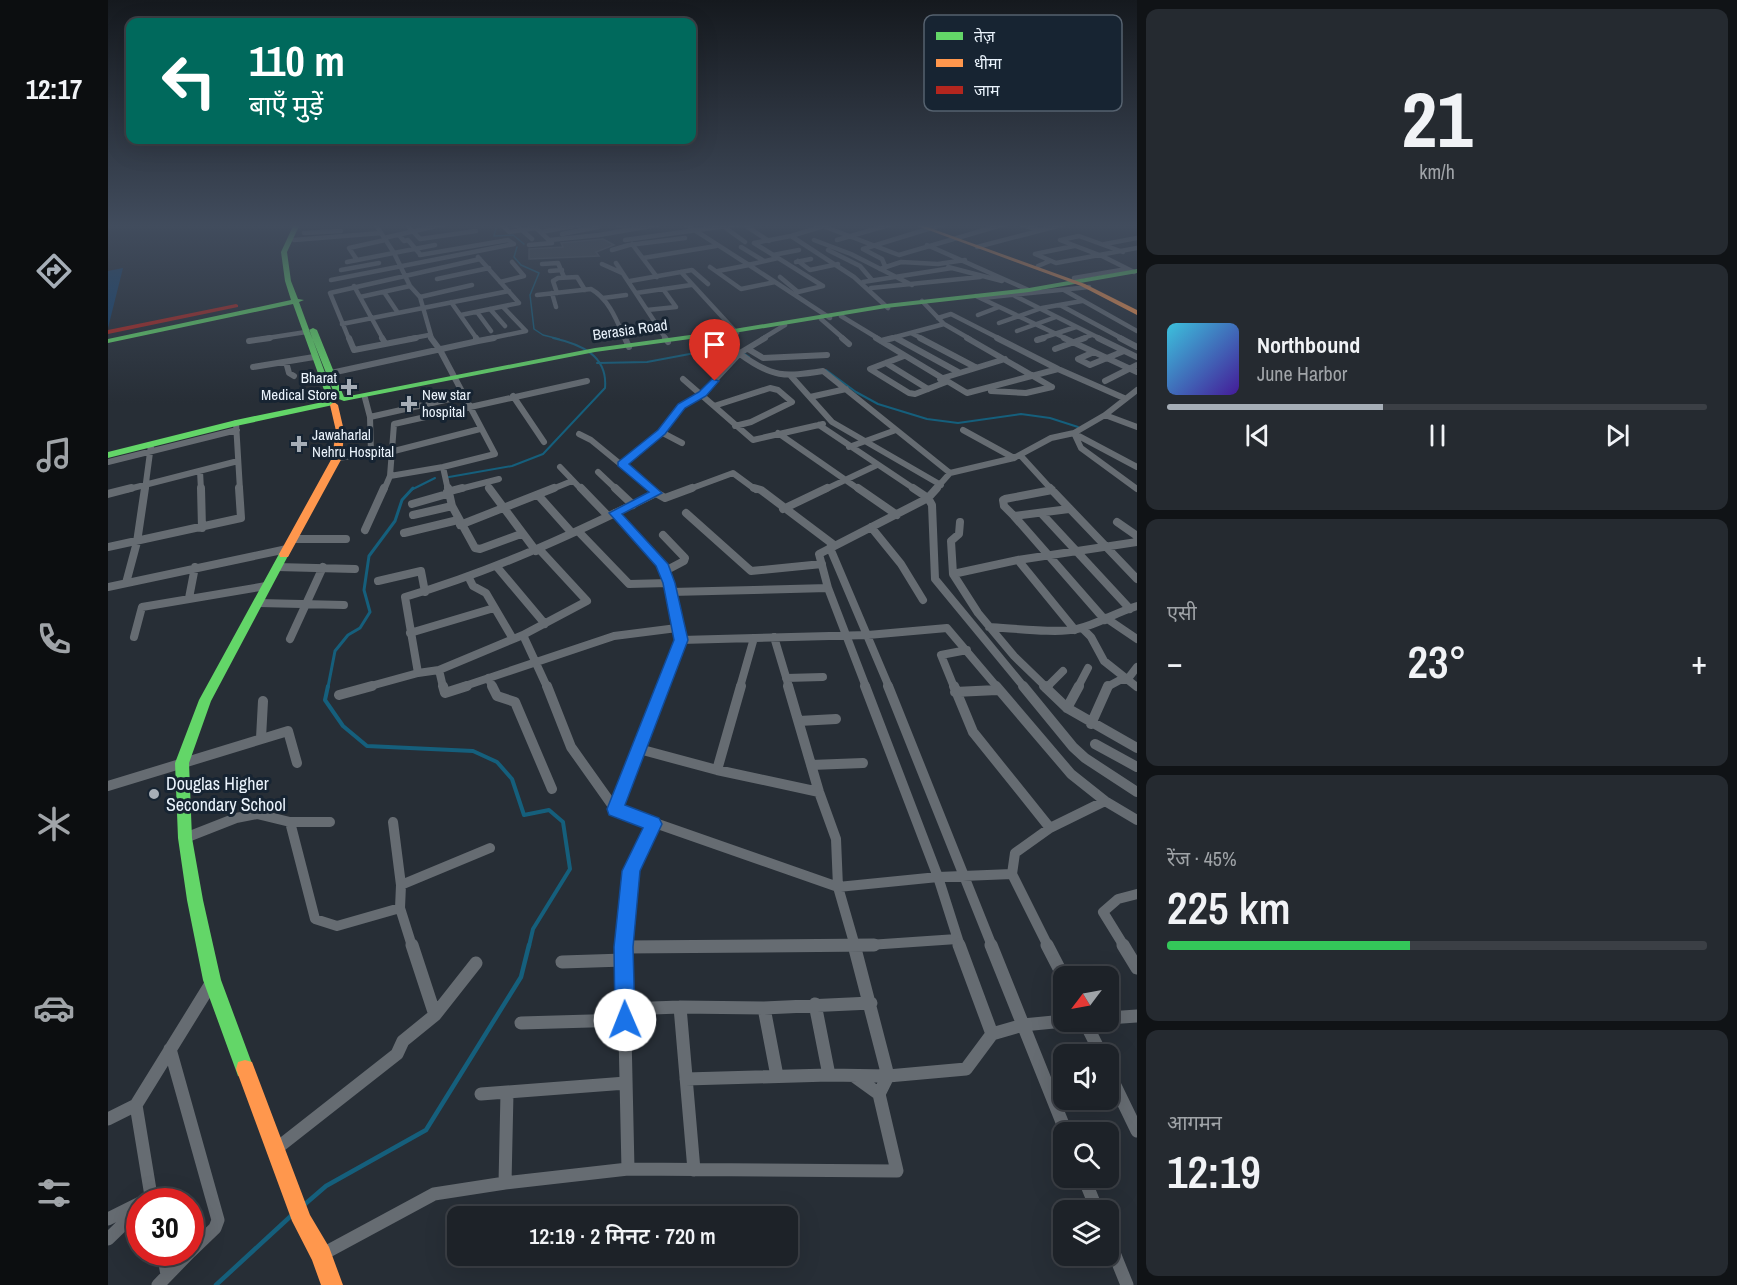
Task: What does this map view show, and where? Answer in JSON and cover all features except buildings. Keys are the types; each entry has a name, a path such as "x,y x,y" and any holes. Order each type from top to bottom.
{"main road":[{"path":"294,284 314,357 338,403"},
{"name":"Berasia Road","path":"730,328 785,325 887,307 1061,288 1078,284"},
{"path":"1084,284 1137,308"},
{"path":"1084,284 1137,313"},
{"path":"108,336 296,297"},
{"path":"296,297 331,373 338,403 341,437 337,458 205,700 182,763 185,838 212,980 302,1221 321,1255 332,1285"},
{"name":"Berasia Road","path":"108,455 151,449 237,426 454,377 730,328 830,317"},
{"name":"Berasia Road","path":"338,403 454,377"}],"street":[{"path":"363,284 330,293 354,350 429,335"},
{"path":"441,284 446,291"},
{"path":"461,315 519,303 502,284"},
{"path":"554,284 556,307"},
{"path":"582,284 585,290"},
{"path":"631,284 667,341"},
{"path":"735,284 741,289 758,284"},
{"path":"779,284 830,317 881,341 943,381 967,393 1058,369"},
{"path":"789,284 796,293"},
{"path":"796,293 822,287 818,284"},
{"path":"866,284 887,307"},
{"path":"871,288 925,284"},
{"path":"1016,284 1031,291"},
{"path":"420,297 472,285 480,297"},
{"path":"636,293 691,285 730,328"},
{"path":"354,286 386,343"},
{"path":"360,297 410,286 420,297 429,335 440,350 495,454 443,467 390,476"},
{"path":"979,297 1015,296 1061,288 1082,302 1137,331"},
{"path":"647,310 676,307 663,289"},
{"path":"537,295 595,290 603,298 629,346"},
{"path":"342,324 509,291"},
{"path":"384,292 398,313"},
{"path":"603,298 626,295"},
{"path":"1015,296 1113,346 1124,351 1136,352"},
{"path":"979,297 1137,372"},
{"path":"452,302 478,341"},
{"path":"923,302 944,324 1052,387 1026,393 985,390"},
{"path":"999,323 1040,308 1082,302"},
{"path":"1060,305 1136,352"},
{"path":"331,373 526,331 503,307"},
{"path":"978,315 999,307"},
{"path":"490,309 505,326"},
{"path":"477,312 491,331"},
{"path":"938,318 951,314 1058,369 1124,398"},
{"path":"830,317 849,344"},
{"path":"1017,331 1056,317"},
{"path":"881,341 944,324"},
{"path":"622,464 661,432 681,406 702,394 743,352 785,325"},
{"path":"1037,340 1076,327"},
{"path":"249,341 306,332"},
{"path":"911,333 975,367"},
{"path":"1055,350 1092,335"},
{"path":"895,337 958,372"},
{"path":"1113,346 1078,359 1090,365 1124,351"},
{"path":"743,352 763,358 827,355"},
{"path":"743,352 766,372 790,375 823,371 950,473"},
{"path":"904,356 870,369 909,393 915,394 958,372 1005,359"},
{"path":"253,367 314,357"},
{"path":"286,362 289,373 294,376"},
{"path":"886,363 928,389"},
{"path":"1105,381 1137,366"},
{"path":"790,375 832,422 942,485"},
{"path":"682,380 702,394 753,440"},
{"path":"365,530 390,476 394,451 394,424 587,381"},
{"path":"714,406 770,388 778,390 792,402 752,422 735,426"},
{"path":"810,397 846,388"},
{"path":"992,1034 957,939 938,876 828,588 819,554 928,498 942,485 950,473 1018,457 1051,438 1074,433 1105,415 1137,390"},
{"path":"370,417 463,396"},
{"path":"513,396 544,442"},
{"path":"365,398 370,417 371,454"},
{"path":"1105,415 1137,428"},
{"path":"745,449 753,440 832,422"},
{"path":"819,425 928,498 932,505 934,579 1073,747 1085,758 1137,792"},
{"path":"108,547 241,518 237,426"},
{"path":"337,458 394,451 480,429"},
{"path":"849,447 896,430"},
{"path":"963,430 1018,457 1137,579"},
{"path":"661,432 682,443"},
{"path":"778,433 897,515"},
{"path":"1074,433 1137,467"},
{"path":"1074,433 1081,448 1137,489"},
{"path":"579,434 591,440 665,498 733,473 832,546 1062,1122"},
{"path":"108,462 151,449 137,542 126,583"},
{"path":"108,494 238,461"},
{"path":"783,509 877,465"},
{"path":"443,467 447,493 452,506 475,548 480,549 521,534"},
{"path":"560,467 572,481 662,564 670,588 681,640 615,809"},
{"path":"200,471 202,528"},
{"path":"598,472 633,505"},
{"path":"412,504 499,479"},
{"path":"404,533 459,522 572,481"},
{"path":"339,695 418,673 439,670 523,635 587,601 521,534 489,488"},
{"path":"1052,490 1003,500 1004,506 1106,619 1137,639"},
{"path":"418,673 405,597 497,567 656,493"},
{"path":"538,495 629,584 670,588 828,588"},
{"path":"412,515 452,506"},
{"path":"1014,516 1069,509"},
{"path":"686,513 751,571 822,564"},
{"path":"1042,514 1077,552 1134,607"},
{"path":"960,522 959,534 951,542 953,574 990,627 1066,708 1137,748"},
{"path":"1117,522 1137,536"},
{"path":"871,527 902,564 923,600"},
{"path":"663,535 686,558 665,571"},
{"path":"294,538 346,539"},
{"path":"953,574 1018,560 1137,542"},
{"path":"108,587 287,549"},
{"path":"1018,560 1078,628 1091,637 1104,661 1137,687"},
{"path":"189,598 195,567"},
{"path":"277,567 355,569"},
{"path":"290,639 323,567"},
{"path":"497,567 545,624"},
{"path":"378,580 421,571 425,592"},
{"path":"469,578 473,586 486,593 513,639"},
{"path":"134,637 142,607 266,586"},
{"path":"259,603 344,605"},
{"path":"990,627 1078,628 1134,607"},
{"path":"410,633 494,608"},
{"path":"439,670 445,693 614,636 677,628"},
{"path":"681,640 868,635 947,628 997,690 1071,774 1105,801 1137,820"},
{"path":"523,635 537,661 572,747 615,809 837,887 938,876 1012,874"},
{"path":"717,770 754,638"},
{"path":"321,1255 434,1194 505,1183 628,1169 897,1171 879,1094 888,1076 871,1003 837,887 836,838 819,792 774,638"},
{"path":"967,650 941,655 973,732 1050,828"},
{"path":"1127,680 1137,667"},
{"path":"1066,708 1088,668"},
{"path":"1046,688 1063,671"},
{"path":"786,678 823,677"},
{"path":"488,678 497,696 515,702 552,789"},
{"path":"1091,724 1108,685 1127,680"},
{"path":"956,692 997,690"},
{"path":"261,738 262,700"},
{"path":"799,722 836,719"},
{"path":"108,786 288,731 297,763"},
{"path":"1095,744 1137,767"},
{"path":"639,749 717,770 819,792"},
{"path":"812,765 863,763"},
{"path":"1058,966 1012,874 1015,853 1050,828 1105,801"},
{"path":"185,838 236,818 257,814 290,822 330,822"},
{"path":"290,822 315,919 337,926 400,908"},
{"path":"393,822 401,885 400,908 435,1016"},
{"path":"628,1169 624,953 631,871 653,824"},
{"path":"401,885 490,848"},
{"path":"1137,894 1118,898 1103,912 1137,968"},
{"path":"562,962 624,953 854,946 957,939"},
{"path":"276,1149 397,1054 403,1041 435,1016 476,963"},
{"path":"108,1119 136,1105 212,980"},
{"path":"521,1023 625,1015 680,1007 765,1008 871,1003"},
{"path":"815,1004 829,1075"},
{"path":"680,1007 694,1170"},
{"path":"765,1008 777,1076"},
{"path":"1119,1017 1137,1016"},
{"path":"686,1079 829,1075 888,1076 966,1069 992,1034 1023,1025 1053,1022"},
{"path":"170,1049 218,1220 215,1228 204,1239"},
{"path":"854,1076 879,1094"},
{"path":"481,1094 626,1083"},
{"path":"505,1183 507,1093"},
{"path":"1119,1094 1137,1131"},
{"path":"136,1105 145,1188"},
{"path":"108,1219 126,1210"},
{"path":"108,1239 126,1222"},
{"path":"1119,1265 1127,1285"},
{"path":"163,1280 176,1266"}],"shaded area":[{"path":"108,284 119,284 108,328"}],"waterway":[{"path":"535,284 530,295 534,329 543,335 559,339"},
{"path":"553,338 582,348 599,363"},
{"path":"599,363 647,362 727,347 736,348 749,357"},
{"path":"449,477 512,466 543,454 605,388 605,377 599,363"},
{"path":"826,370 856,392 878,404 927,419 958,423 1021,414 1050,418 1078,427"},
{"path":"411,490 435,478"},
{"path":"328,687 335,651 348,635 360,628 370,612 364,590 369,556 395,521 402,500 411,490"},
{"path":"328,686 325,700 343,726 367,746 473,751 497,762 512,779 524,815 549,810 563,822 570,869 533,929 529,946"},
{"path":"304,1205 326,1186 426,1130 521,977 529,945"},
{"path":"216,1285 292,1215"}],"traffic: fast":[{"path":"289,284 331,400"},
{"path":"344,399 595,350 734,331 886,306 1063,284"},
{"path":"108,341 301,300"},
{"path":"313,330 340,398"},
{"path":"108,455 236,423 330,403"},
{"path":"245,1069 212,980 195,900 185,838 182,763 205,700 284,554"}],"traffic: slow":[{"path":"1080,284 1137,313"},
{"path":"284,554 337,458 340,431 334,405"},
{"path":"245,1069 302,1221 321,1255 332,1285"}],"traffic: jam":[{"path":"108,332 236,306"}],"place":[{"name":"Bharat Medical Store","path":"349,387"},
{"name":"New star hospital","path":"409,404"},
{"name":"Jawaharlal Nehru Hospital","path":"299,444"},
{"name":"Douglas Higher Secondary School","path":"154,794"}],"route":[{"path":"625,1020 623,947 631,871 653,824 615,809 681,640 669,583 662,564 615,513 656,493 622,464 661,432 681,406 702,394 715,381"}]}
